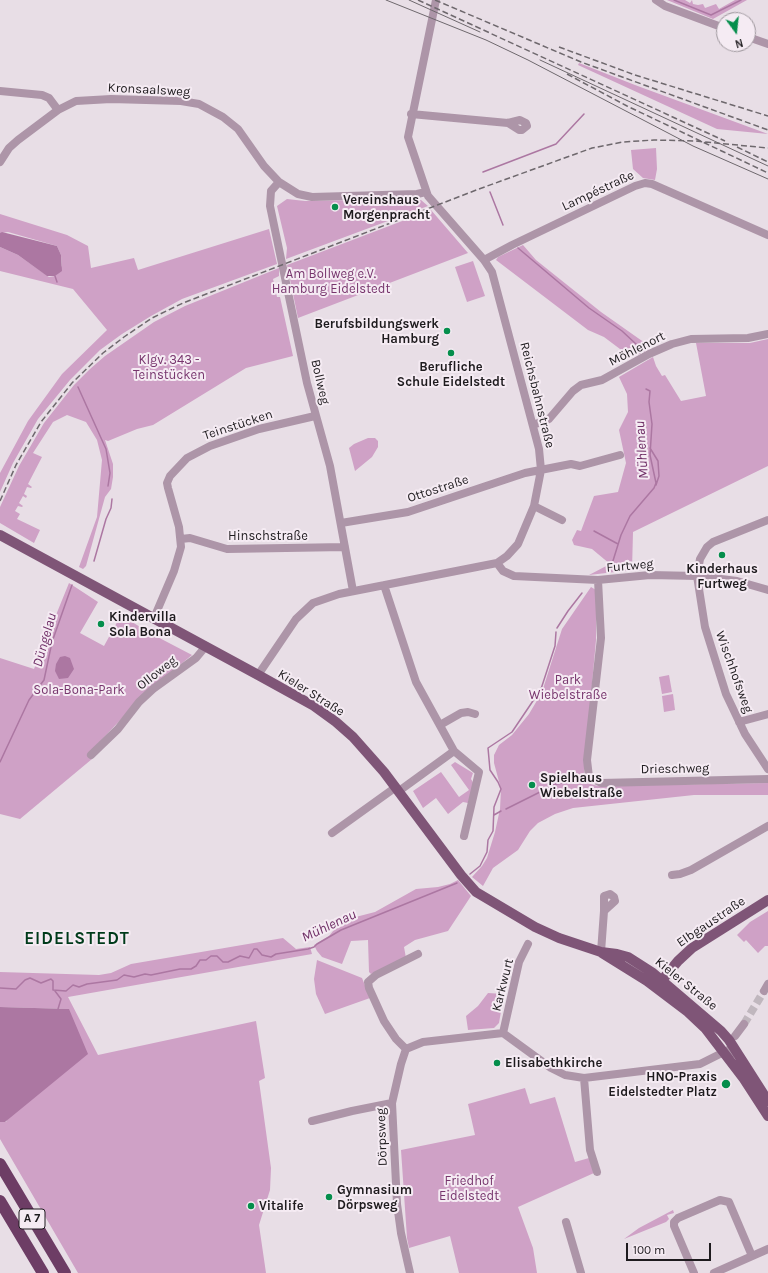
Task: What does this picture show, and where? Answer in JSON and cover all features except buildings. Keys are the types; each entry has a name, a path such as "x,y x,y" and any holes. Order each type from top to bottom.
{"highway":[{"name":"A 7","path":"0,1164 65,1273"},
{"name":"A 7","path":"0,1200 42,1273"}],"main road":[{"name":"Kieler Straße","path":"0,535 314,706 336,722 359,743 397,789 461,875 476,892 535,927 559,938 601,952 659,984 721,1031 741,1058 768,1101"},
{"name":"Elbgaustraße","path":"659,984 678,961 692,948 768,900"},
{"name":"Kieler Straße","path":"659,984 697,1021 723,1051 744,1079 768,1116"}],"street":[{"name":"Reichsbahnstraße","path":"258,675 296,619 307,608 321,599 353,591 497,563 507,556 518,544 534,506 541,470 540,449 492,272 484,260 426,192 408,137 411,114 422,73 436,0"},
{"path":"656,0 665,6 716,25"},
{"path":"756,40 768,44"},
{"path":"0,91 42,95 49,98 58,110"},
{"name":"Kronsaalsweg","path":"0,162 9,148 18,140 68,104 80,100 164,100 199,104 223,117 238,129 264,166 279,182 292,192 308,197 417,194 426,192"},
{"path":"411,114 508,123"},
{"name":"Bollweg","path":"279,182 271,191 270,206 315,416 330,466 353,591"},
{"name":"Lampéstraße","path":"484,260 635,186 645,183 652,184 768,235"},
{"name":"Möhlenort","path":"533,425 549,419 577,387 602,380 653,352 672,344 691,339 748,338 768,334"},
{"name":"Teinstücken","path":"181,539 167,483 170,476 187,458 210,446 237,435 315,416"},
{"name":"Ottostraße","path":"341,523 408,512 525,473 571,464 580,466 620,455"},
{"path":"534,506 562,520"},
{"path":"697,576 700,559 707,547 713,542 768,520"},
{"name":"Hinschstraße","path":"181,539 190,538 227,549 345,547"},
{"path":"154,618 180,556 181,539"},
{"name":"Furtweg","path":"497,563 503,572 514,576 598,580 650,575 697,576 737,581 768,590"},
{"name":"Wischhofsweg","path":"697,576 705,626 726,694 739,722 768,769"},
{"name":"Drieschweg","path":"598,580 601,638 588,772 591,779 601,783 768,779"},
{"path":"384,585 413,675 454,751 479,772 464,836"},
{"name":"Olloweg","path":"91,755 118,729 139,702 153,689 196,658 206,646"},
{"path":"440,725 461,713 468,712 475,714"},
{"path":"739,722 768,714"},
{"path":"332,833 454,751"},
{"path":"672,874 680,874 691,870 768,826"},
{"path":"601,952 604,911"},
{"name":"Karkwurt","path":"504,1033 519,962 528,944"},
{"path":"418,954 376,975 368,982 369,988 384,1021 396,1039 406,1049 423,1042 504,1033 551,1068 565,1075 584,1078 700,1064 723,1051 729,1050 741,1058"},
{"path":"735,1036 744,1024"},
{"name":"Dörpsweg","path":"406,1049 400,1064 392,1103 397,1204 401,1233 410,1273"},
{"path":"584,1078 590,1150 597,1172"},
{"path":"312,1121 392,1103"},
{"path":"694,1273 674,1226 674,1222 678,1218 720,1200 726,1200 729,1202 752,1256"},
{"path":"566,1222 581,1273"},
{"path":"714,1273 768,1249"}],"green space":[{"path":"667,0 685,0 690,3 692,0 693,4 703,4 705,8 716,4 719,9 735,0 747,0 726,12 716,12 716,17 713,19"},
{"path":"579,63 768,134 717,129 578,65"},
{"path":"656,148 657,169 655,180 643,178 633,169 631,150"},
{"path":"287,199 305,201 412,199 421,200 428,206 286,259 287,248 277,206"},
{"name":"Am Bollweg e.V. Hamburg Eidelstedt","path":"431,210 468,253 298,318 287,265"},
{"path":"0,214 67,235 88,246 91,268 134,258 138,270 269,229 277,264 182,299 122,334 100,350 70,380 38,419 13,463 0,492 0,473 28,421 62,374 107,330 73,289 0,271 0,247 18,255 49,277 55,276 62,266 61,255 57,246 8,232 0,233"},
{"path":"523,245 536,260 601,312 645,343 648,350 628,359 624,352 604,337 588,330 496,260 498,257"},
{"path":"473,261 485,296 467,302 455,267"},
{"name":"Klgv. 343 - Teinstücken","path":"279,268 279,276 273,279 277,297 280,297 293,356 246,368 153,425 137,429 108,441 105,440 113,464 111,489 105,497 86,566 83,569 79,567 97,517 102,460 97,440 86,422 67,415 53,422 33,453 42,457 28,484 32,487 27,487 24,494 27,496 26,498 23,496 19,503 23,506 18,506 15,511 20,514 17,519 40,530 34,543 0,523 0,507 19,466 44,423 74,385 90,369 105,356 154,322 185,306"},
{"path":"768,339 768,466 633,532 632,570 589,575 610,564 592,549 574,545 572,540 577,530 581,531 594,496 618,492 626,463 619,430 628,412 627,394 619,377 653,357 662,376 665,375 681,401 706,396 696,343 750,343"},
{"path":"368,438 375,438 378,441 378,447 372,457 355,471 349,448 354,444"},
{"name":"Sola-Bona-Park","path":"69,583 98,602 80,633 104,646 121,615 148,632 192,655 146,693 88,754 92,759 20,819 0,814 0,658 34,669"},
{"name":"Park Wiebelstraße","path":"591,587 596,590 596,640 583,782 598,786 768,783 768,795 694,795 573,808 555,814 538,823 530,831 518,850 493,868 483,886 472,877 487,858 500,809 501,789 494,763 494,755 499,745 512,735 529,714 542,692 562,629"},
{"path":"669,675 672,692 662,694 659,677"},
{"path":"673,694 675,710 664,712 662,696"},
{"path":"455,762 473,773 471,779 474,784 468,803 463,802 448,814 436,798 423,808 413,791 441,772 459,797 469,790 451,765"},
{"path":"458,880 471,896 448,931 415,940 404,947 406,958 371,974 369,972 368,940 351,941 342,964 322,957 314,945 329,936 338,925 348,919 375,912 416,889 438,887"},
{"path":"768,911 768,946 765,946 758,953 746,940 744,942 737,935 750,922"},
{"path":"283,938 296,949 310,947 312,954 68,997 98,1055 256,1021 265,1078 259,1081 271,1168 270,1190 259,1225 266,1273 78,1273 0,1139 0,1122 6,1122 69,1009 0,1007 0,972 99,975 111,973 131,964"},
{"path":"317,960 362,978 370,998 325,1014 316,994 314,979"},
{"path":"488,993 504,994 499,1023 494,1028 468,1030 466,1016 478,1006"},
{"name":"Friedhof Eidelstedt","path":"525,1088 530,1104 555,1097 575,1162 589,1158 594,1173 518,1207 533,1248 537,1273 459,1273 450,1236 409,1248 401,1150 475,1135 468,1104"},
{"path":"673,1210 674,1213 667,1215 669,1219 666,1222 624,1239 639,1228"}],"shaded area":[{"path":"2,232 57,246 61,255 62,271 55,276 47,276 18,255 0,247 0,233"},
{"path":"65,656 70,658 74,669 68,678 59,679 55,671 56,664 60,657"},
{"path":"0,1007 69,1009 88,1054 5,1122 0,1122"}],"waterway":[{"name":"Mühlenau","path":"674,0 711,15 741,0"},
{"name":"Mühlenau","path":"483,172 556,144 584,114"},
{"name":"Mühlenau","path":"490,192 503,225"},
{"name":"Mühlenau","path":"518,248 589,308 622,331 636,344 640,353"},
{"name":"Düngelau","path":"55,276 57,282"},
{"name":"Düngelau","path":"78,387 106,449 110,473 108,486"},
{"name":"Mühlenau","path":"607,570 612,564 621,535 630,516 654,488 656,483 650,455 652,424 649,402 650,391 646,389"},
{"path":"650,448 658,461 659,476 656,485"},
{"name":"Düngelau","path":"94,561 106,519 111,508 112,499"},
{"path":"594,531 618,544"},
{"name":"Düngelau","path":"0,762 29,700 44,680 52,642 72,585"},
{"name":"Mühlenau","path":"557,628 582,593"},
{"name":"Mühlenau","path":"470,874 480,866 487,852 488,840 493,831 494,807 501,789 490,770 488,748 512,732 541,689 555,646 556,632"},
{"path":"506,809 556,784 576,781"},
{"name":"Mühlenau","path":"494,815 501,811"},
{"name":"Mühlenau","path":"0,988 16,989 25,980 30,978 41,983 51,979 53,981 53,990 66,991 73,985 79,987 87,984 117,980 124,975 134,977 180,969 191,969 196,966 200,960 206,960 211,956 217,956 223,962 228,962 240,956 249,958 254,949 257,949 262,955 271,957 276,954 308,949 314,947 341,930 457,883"},
{"name":"Mühlenau","path":"55,991 61,999 58,1009"}],"tunnel":[{"path":"744,1024 764,991"}],"tram line":[{"path":"386,0 486,40 528,60 693,146 768,179"},
{"path":"409,0 480,32"},
{"path":"540,60 768,166"}],"railway":[{"path":"418,0 725,141"},
{"path":"435,0 581,62 768,130"},
{"path":"559,47 635,75 768,116"},
{"path":"567,74 627,106 768,173"},
{"path":"0,501 16,465 41,422 72,383 103,353 124,337 152,318 183,303 479,189 592,148 623,142 654,140 695,141 768,148"},
{"path":"737,147 768,162"}],"place":[{"name":"Vereinshaus Morgenpracht","path":"335,207"},
{"name":"Berufsbildungswerk Hamburg","path":"447,331"},
{"name":"Berufliche Schule Eidelstedt","path":"451,353"},
{"name":"Kinderhaus Furtweg","path":"722,555"},
{"name":"Kindervilla Sola Bona","path":"101,624"},
{"name":"Spielhaus Wiebelstraße","path":"532,785"},
{"name":"Elisabethkirche","path":"497,1063"},
{"name":"HNO-Praxis Eidelstedter Platz","path":"726,1084"},
{"name":"Gymnasium Dörpsweg","path":"329,1197"},
{"name":"Vitalife","path":"251,1206"}],"district":[{"name":"EIDELSTEDT","path":"77,939"}]}
